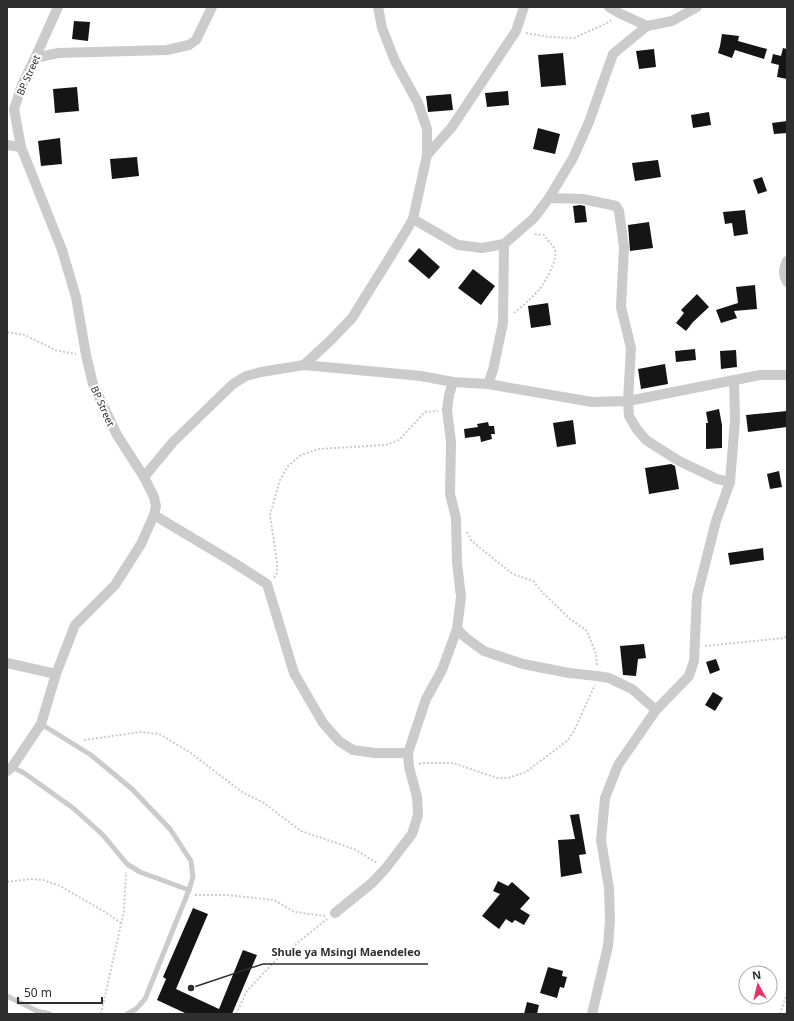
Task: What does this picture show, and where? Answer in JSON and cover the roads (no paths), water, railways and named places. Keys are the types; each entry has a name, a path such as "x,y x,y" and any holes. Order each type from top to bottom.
{"street":[{"name":"BP Street","path":"10,769 41,724 56,674 75,625 115,585 141,544 154,515 156,506 154,497 144,476 117,435 93,384 86,355 76,297 62,250 21,147 14,109 22,85 58,7"},
{"path":"35,58 58,53 166,50 189,45 196,40 212,7"},
{"path":"304,365 352,318 413,219 427,155 427,129 418,103 395,61 382,28 378,7"},
{"path":"427,155 452,127 516,31 524,7"},
{"path":"610,7 619,13 647,26"},
{"path":"413,219 458,245 482,248 504,244 534,218 549,198 573,158 589,122 612,54 647,26 672,21 697,7"},
{"path":"7,145 21,147"},
{"path":"549,198 583,199 616,206 619,211 624,247 621,307 631,348 628,401 630,416 636,428 646,440 679,461 717,479 730,482"},
{"path":"488,384 493,370 503,323 504,244"},
{"path":"787,261 784,268 784,275 787,282"},
{"path":"144,476 173,442 233,384 246,376 304,365 421,376 453,382 488,384 592,402 628,401 760,375 787,375"},
{"path":"592,1014 608,946 610,920 609,888 601,840 605,798 618,765 656,710 689,676 694,661 697,596 716,521 730,482 735,420 734,380"},
{"path":"335,912 372,883 386,868 412,834 418,815 417,797 409,766 408,753 426,699 442,670 457,629 461,597 457,563 456,518 450,494 451,442 447,410 453,382"},
{"path":"154,515 267,584 294,673 323,723 339,741 353,750 375,753 408,753"},
{"path":"457,629 466,638 484,651 523,664 569,673 609,678 632,689 656,710"},
{"path":"7,663 56,674"}],"lane":[{"path":"41,724 91,755 132,789 170,829 191,861 192,877 189,893 145,999 136,1009 126,1014"},
{"path":"10,769 24,773 73,808 103,835 126,864 140,872 189,893"},
{"path":"7,996 37,1011 50,1014"}],"place":[{"name":"Shule ya Msingi Maendeleo","path":"191,988"}]}
